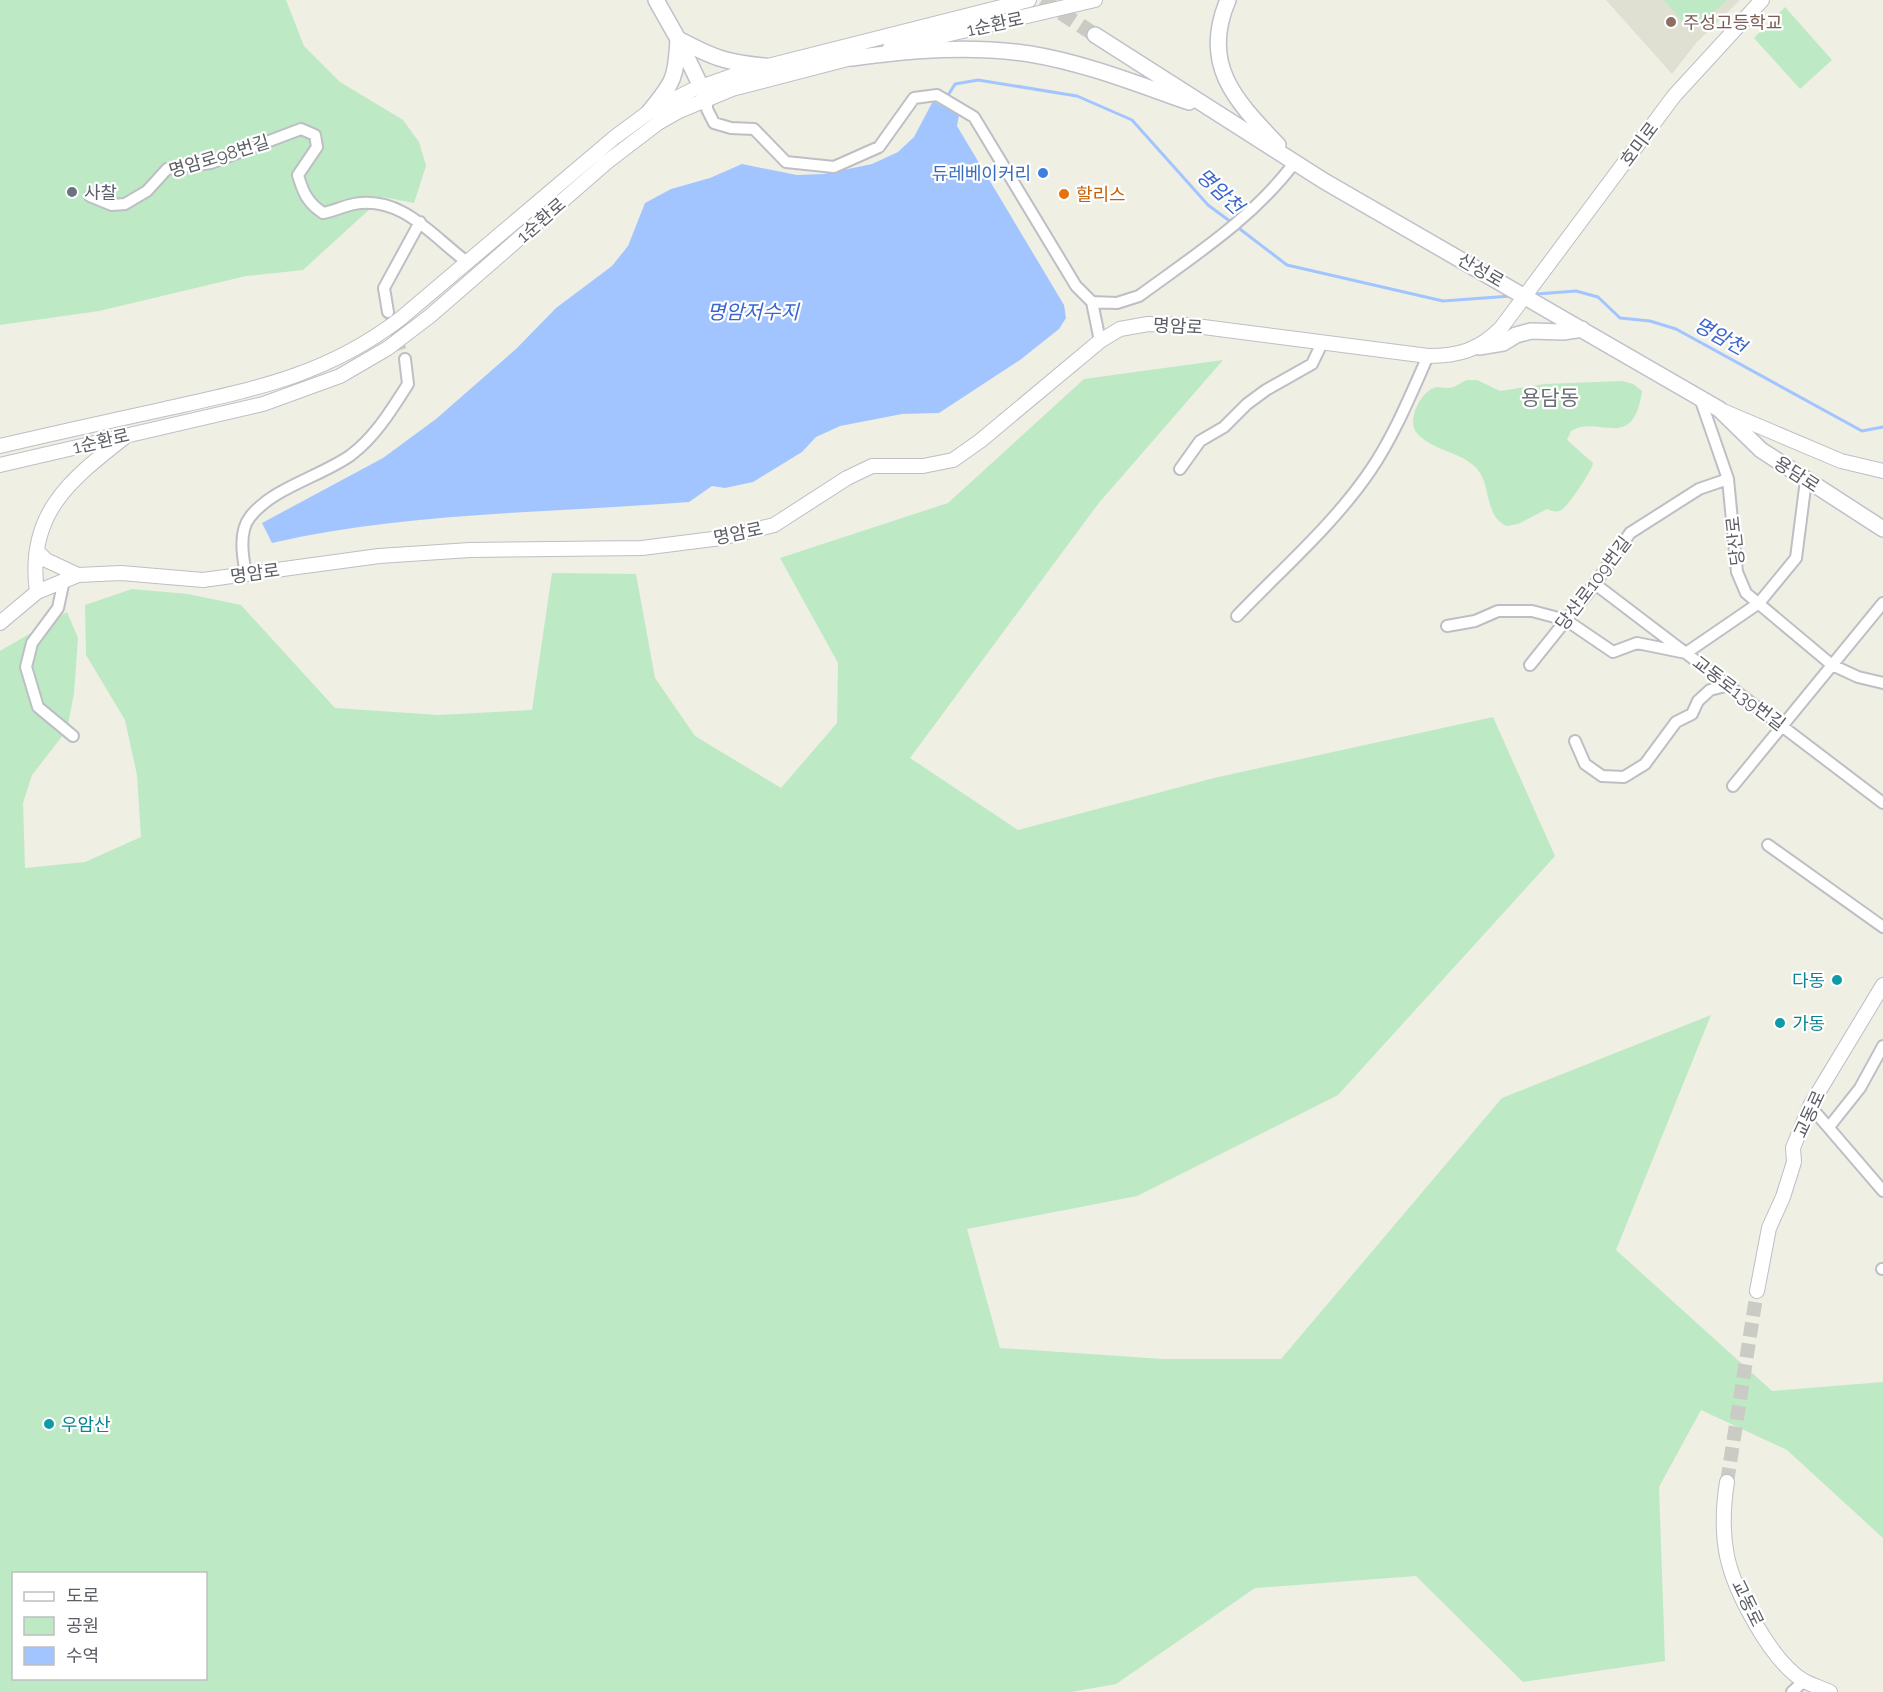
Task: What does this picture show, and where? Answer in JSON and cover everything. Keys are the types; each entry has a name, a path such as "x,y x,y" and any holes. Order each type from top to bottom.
{"main road":[{"path":"656,0 704,93"},
{"path":"1228,0 1221,16 1218,44 1221,68 1240,105 1295,162"},
{"name":"산성로","path":"1095,35 1295,162 1719,409"},
{"path":"678,39 711,57 730,63 765,66"},
{"path":"649,112 671,86 676,72 678,39"},
{"path":"852,58 918,49 962,48 1030,54 1113,76 1212,110"},
{"path":"1479,347 1503,343 1516,335 1531,331 1563,332 1582,328"},
{"name":"용담로","path":"1719,409 1761,450 1883,529"}],"street":[{"name":"1순환로","path":"0,446 236,394 310,371 373,339 615,137 649,112 704,93 765,66 1029,0"},
{"name":"1순환로","path":"0,465 263,404 311,388 366,362 430,316 637,138 704,93 1095,0"},
{"name":"호미로","path":"1527,296 1674,96 1762,0"},
{"path":"704,93 707,109 714,123 731,128 754,129 786,162 834,167 879,147 914,98 937,94 974,117 1076,286 1092,302 1100,341"},
{"name":"명암로98번길","path":"90,196 112,205 125,204 147,191 167,169 211,163 301,129 315,135 317,147 298,175 304,197 313,207 323,213 355,204 376,204 402,211 420,222"},
{"path":"1092,302 1118,303 1139,296 1253,212 1275,189 1295,162"},
{"path":"388,312 384,288 420,222 466,262"},
{"name":"명암로","path":"0,623 37,592 78,574 121,573 203,580 379,556 470,550 642,548 721,538 774,525 847,478 872,466 923,466 953,460 980,441 1100,341 1120,329 1148,324 1188,325 1428,356 1451,356 1479,347 1501,328 1527,296"},
{"path":"1180,469 1200,441 1224,427 1247,404 1266,390 1312,364 1322,343"},
{"path":"1237,616 1334,516 1371,470 1428,356"},
{"path":"246,575 243,541 249,518 270,500 351,455 378,429 408,384 405,359"},
{"name":"당산로","path":"1700,398 1728,479 1737,572 1746,593 1832,665 1858,677 1883,683"},
{"name":"산성로","path":"1719,409 1840,461 1883,471"},
{"path":"37,592 34,572 37,551 49,510 78,475 129,435"},
{"name":"당산로109번길","path":"1530,665 1595,584 1630,533 1699,489 1728,479"},
{"path":"1447,626 1475,621 1498,611 1532,611 1566,620 1613,652 1637,643 1686,653 1759,603 1796,558 1806,480"},
{"path":"37,551 46,560 78,574"},
{"path":"64,580 58,608 32,643 27,667 38,707 73,736"},
{"name":"교동로139번길","path":"1595,584 1883,803"},
{"path":"1733,786 1883,603"},
{"path":"1575,741 1585,764 1602,776 1624,777 1645,764 1676,722 1692,714 1698,702 1710,690 1729,686"},
{"path":"1768,845 1883,927"},
{"name":"교동로","path":"1757,1291 1769,1228 1794,1162 1793,1148 1810,1107 1883,985"},
{"path":"1829,1127 1860,1088 1883,1046"},
{"path":"1810,1107 1883,1191"},
{"name":"교동로","path":"1727,1482 1722,1514 1727,1557 1743,1600 1770,1645 1789,1668 1804,1681 1830,1692"},
{"path":"1792,1692 1804,1681"}],"shaded area":[{"name":"주성고등학교","path":"1606,0 1740,0 1696,43 1672,74"}],"green space":[{"path":"0,0 286,0 304,46 340,82 403,120 419,142 426,166 414,203 383,197 303,270 246,276 99,311 0,325"},
{"path":"1664,0 1727,0 1691,31"},
{"path":"1785,7 1832,60 1800,89 1754,38"},
{"path":"1223,360 1098,504 910,758 1018,830 1214,778 1493,717 1555,856 1338,1095 1137,1196 967,1229 1000,1348 1163,1359 1281,1359 1502,1098 1711,1015 1616,1250 1772,1391 1883,1382 1883,1538 1787,1450 1701,1410 1659,1487 1665,1661 1523,1682 1416,1576 1255,1588 1116,1684 1071,1692 0,1692 0,651 67,612 78,638 74,693 67,730 32,775 23,803 25,868 85,862 141,837 137,775 125,720 86,655 85,605 132,589 188,594 241,605 335,708 438,715 532,710 552,573 636,574 655,678 695,736 781,788 837,723 838,663 780,558 948,503 1084,379"},
{"path":"1467,380 1477,380 1500,391 1545,384 1622,381 1633,384 1642,391 1637,410 1631,421 1623,427 1592,426 1571,431 1567,440 1593,463 1574,496 1564,508 1556,512 1547,509 1518,524 1507,526 1495,516 1478,470 1464,459 1430,444 1416,432 1414,426 1414,413 1426,393 1437,387 1452,388"}],"water":[{"name":"명암저수지","path":"933,101 959,115 957,126 1064,305 1066,318 1059,329 1020,360 939,413 902,414 840,426 816,437 802,452 753,482 725,488 712,486 689,502 427,519 374,525 272,543 262,523 383,458 436,419 517,348 556,308 612,266 628,246 645,203 671,189 710,178 742,164 797,175 824,174 872,164 898,152 914,137"}],"waterway":[{"name":"명암천","path":"947,97 955,84 978,80 1077,96 1132,120 1208,205 1231,222"},
{"name":"명암천","path":"1236,226 1287,265 1443,301 1511,296"},
{"name":"명암천","path":"1537,294 1576,291 1598,297 1620,318 1650,321 1676,329 1862,431 1883,427"}],"tunnel":[{"path":"1042,0 1095,35"},
{"path":"388,312 405,359"},
{"path":"1727,1482 1757,1291"}],"place":[{"name":"주성고등학교","path":"1671,22"},
{"name":"듀레베이커리","path":"1043,173"},
{"name":"사찰","path":"72,192"},
{"name":"할리스","path":"1064,194"},
{"name":"다동","path":"1837,980"},
{"name":"가동","path":"1780,1023"},
{"name":"우암산","path":"49,1424"}],"district":[{"name":"용담동","path":"1550,397"}]}
